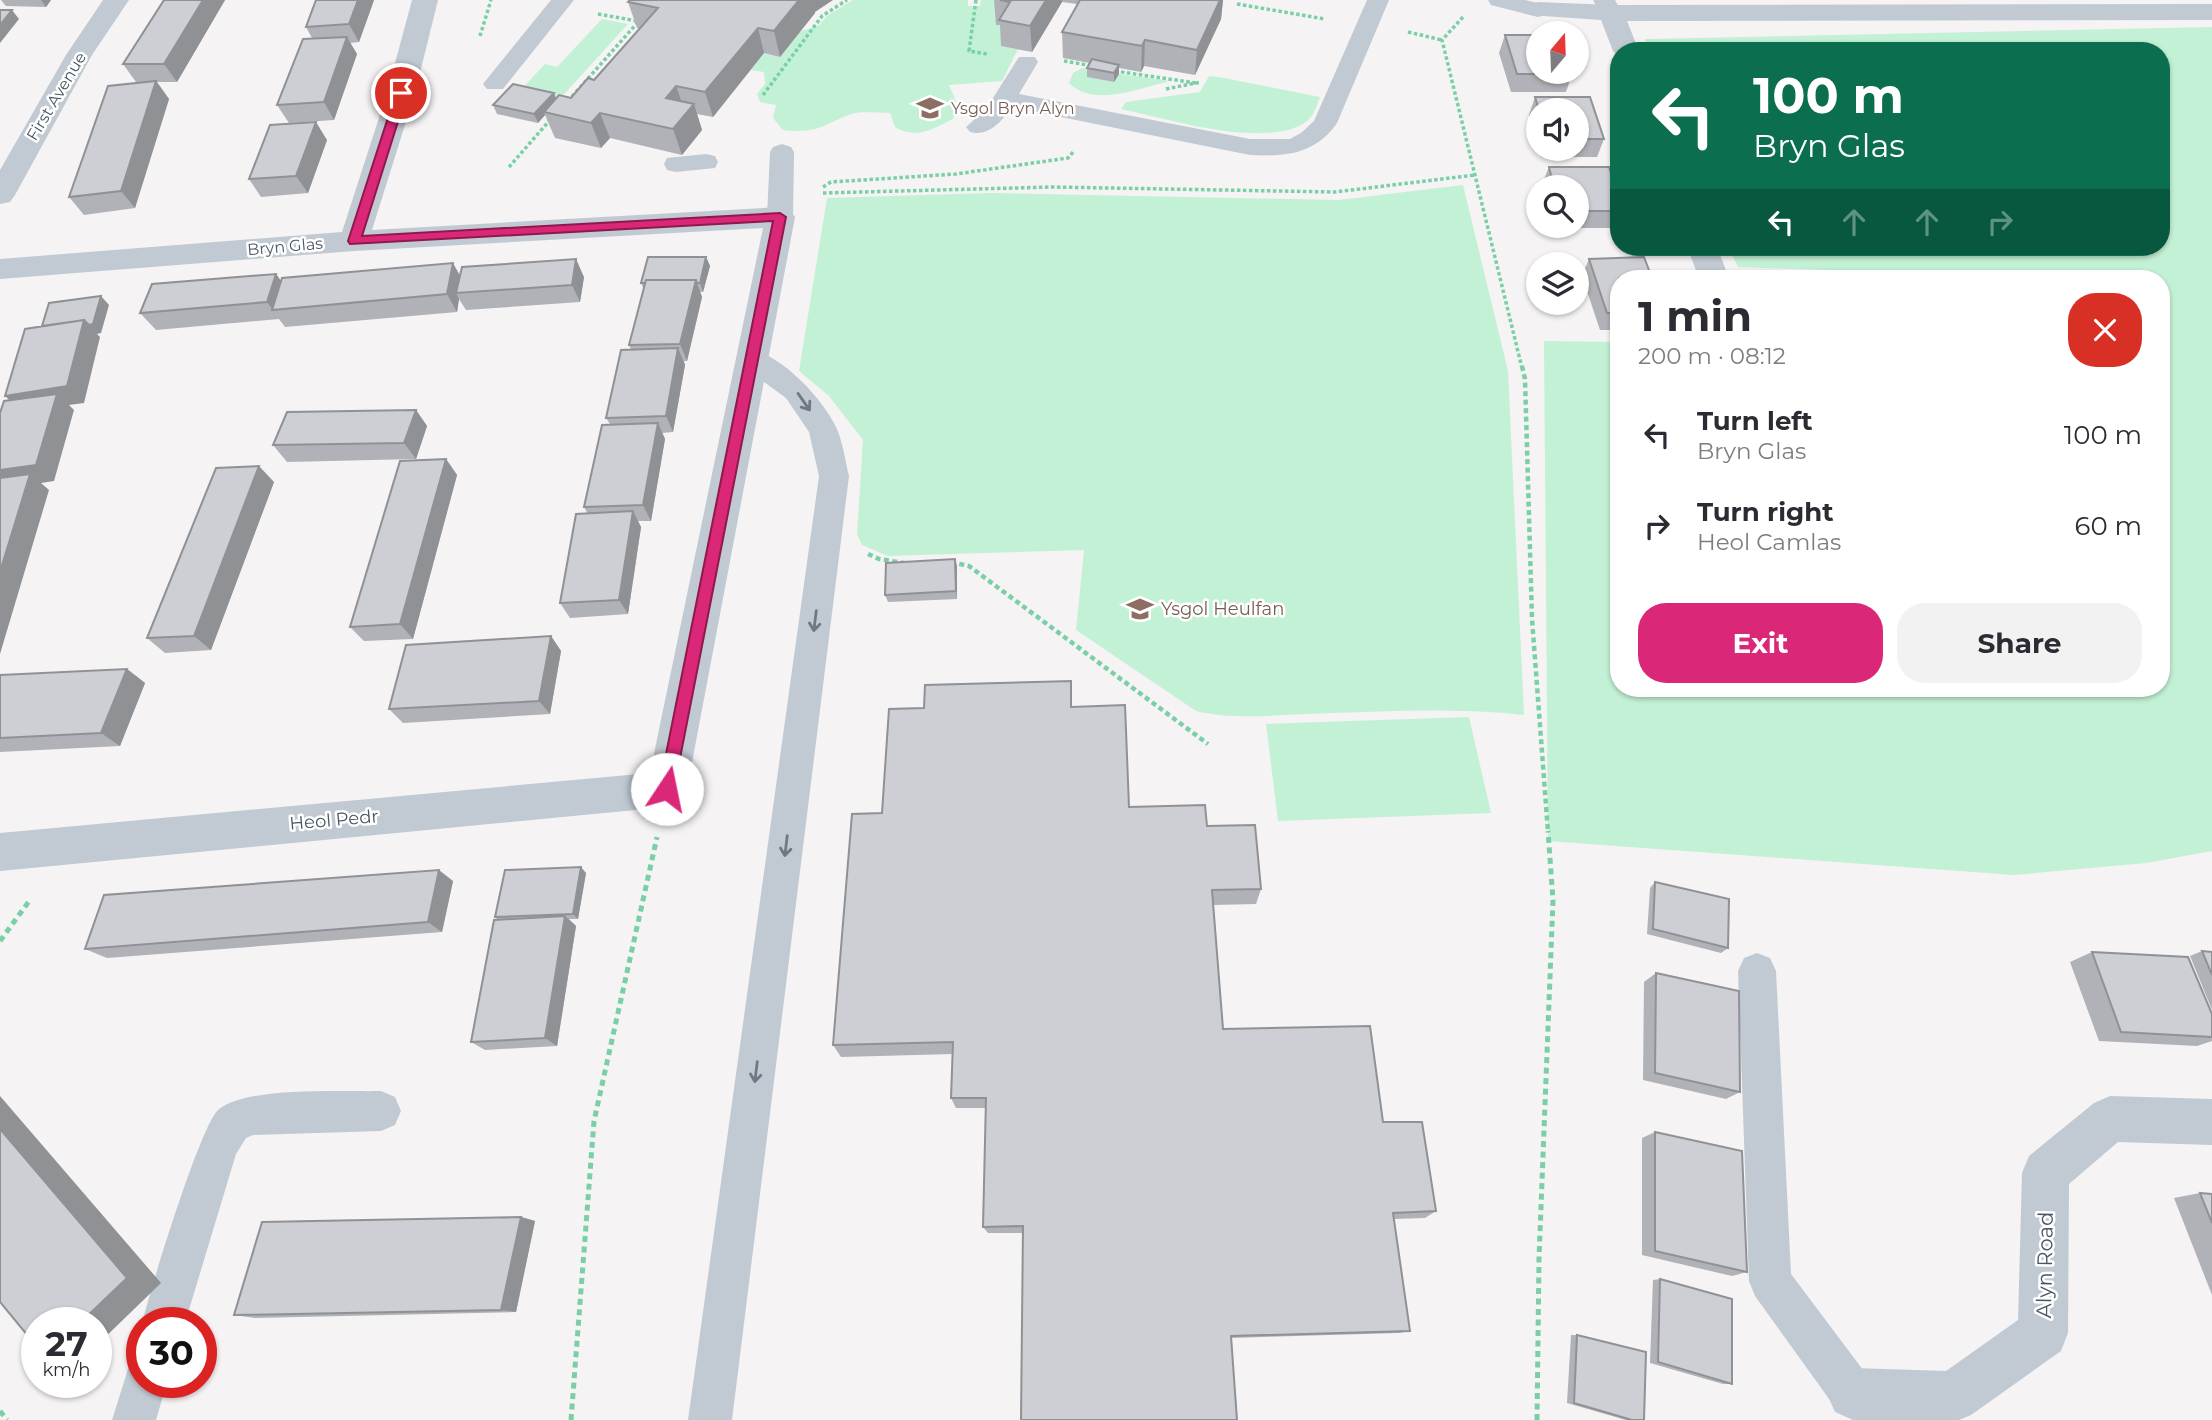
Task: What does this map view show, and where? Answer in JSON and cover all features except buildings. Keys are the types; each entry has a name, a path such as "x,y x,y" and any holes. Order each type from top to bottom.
{"street":[{"name":"First Avenue","path":"0,195 79,55 117,0"},
{"path":"354,241 401,93 425,0"},
{"path":"1538,10 1607,7 1979,6 2212,12"},
{"path":"1607,7 1622,42"},
{"path":"667,789 780,217"},
{"name":"Bryn Glas","path":"0,269 354,241 780,217"},
{"name":"Heol Pedr","path":"0,852 667,789"},
{"name":"Alyn Road","path":"1853,1394 1953,1397 2043,1333 2046,1173 2110,1119 2212,1122"}],"lane":[{"path":"495,84 564,0"},
{"path":"1005,99 1250,147 1276,149 1299,145 1316,137 1325,123 1378,0"},
{"path":"1499,0 1538,10"},
{"path":"978,127 995,114 1027,62"},
{"path":"757,154 791,151 780,217"},
{"path":"676,164 706,162"},
{"path":"710,1420 834,476 823,430 806,405 796,391 752,359"},
{"path":"1757,971 1770,1281 1853,1394"},
{"path":"168,1307 219,1144 232,1124 252,1115 381,1111"},
{"path":"134,1420 140,1398"}],"path":[{"path":"763,95 822,16 847,0"},
{"path":"976,0 969,51 1027,62"},
{"path":"1537,1420 1539,1258 1553,900 1532,619 1525,379 1441,40 1471,10 1538,10"},
{"path":"564,105 644,14"},
{"path":"1058,60 1095,67"},
{"path":"1108,69 1196,83"},
{"path":"509,167 555,115"},
{"path":"1076,148 1068,158 956,174 831,182 813,193 1053,187 1335,192 1475,175"},
{"path":"861,548 879,559 915,562"},
{"path":"941,561 969,566 1208,744"},
{"path":"571,1420 594,1121 667,789"},
{"path":"0,1410 7,1420"}],"green space":[{"path":"853,0 968,0 968,6 980,6 981,0 1012,0 996,24 1012,28 1002,46 1018,49 1002,81 949,85 957,104 954,118 925,132 910,133 895,127 890,113 865,112 851,114 812,130 783,130 773,118 776,105 760,102 757,94 765,84 764,72 751,70 764,53 780,57 801,31 818,26 827,16"},
{"path":"602,19 628,24 557,102 518,93 545,64 557,67"},
{"path":"2212,27 2212,851 2146,863 2014,875 1548,841 1544,341 1610,342 1610,697 2170,697 2170,270 1829,270 1738,267 1732,256 2170,256 2170,42 1646,42 1645,39"},
{"path":"1082,68 1092,69 1088,77 1114,82 1119,74 1170,81 1117,94 1091,94 1069,83 1073,73"},
{"path":"1209,76 1320,97 1312,116 1303,124 1285,131 1263,133 1214,129 1121,109 1126,102 1200,92"},
{"path":"1463,185 1508,371 1524,715 1416,711 1238,716 1196,711 1076,630 1084,550 888,556 862,545 857,534 863,440 829,396 799,371 827,198 991,193 1339,200"},
{"path":"1469,717 1491,813 1278,821 1266,724"}],"place":[{"name":"Ysgol Bryn Alyn","path":"930,108"},
{"name":"Ysgol Heulfan","path":"1140,609"}],"route":[{"path":"401,93 354,241 780,217 667,789"}]}
